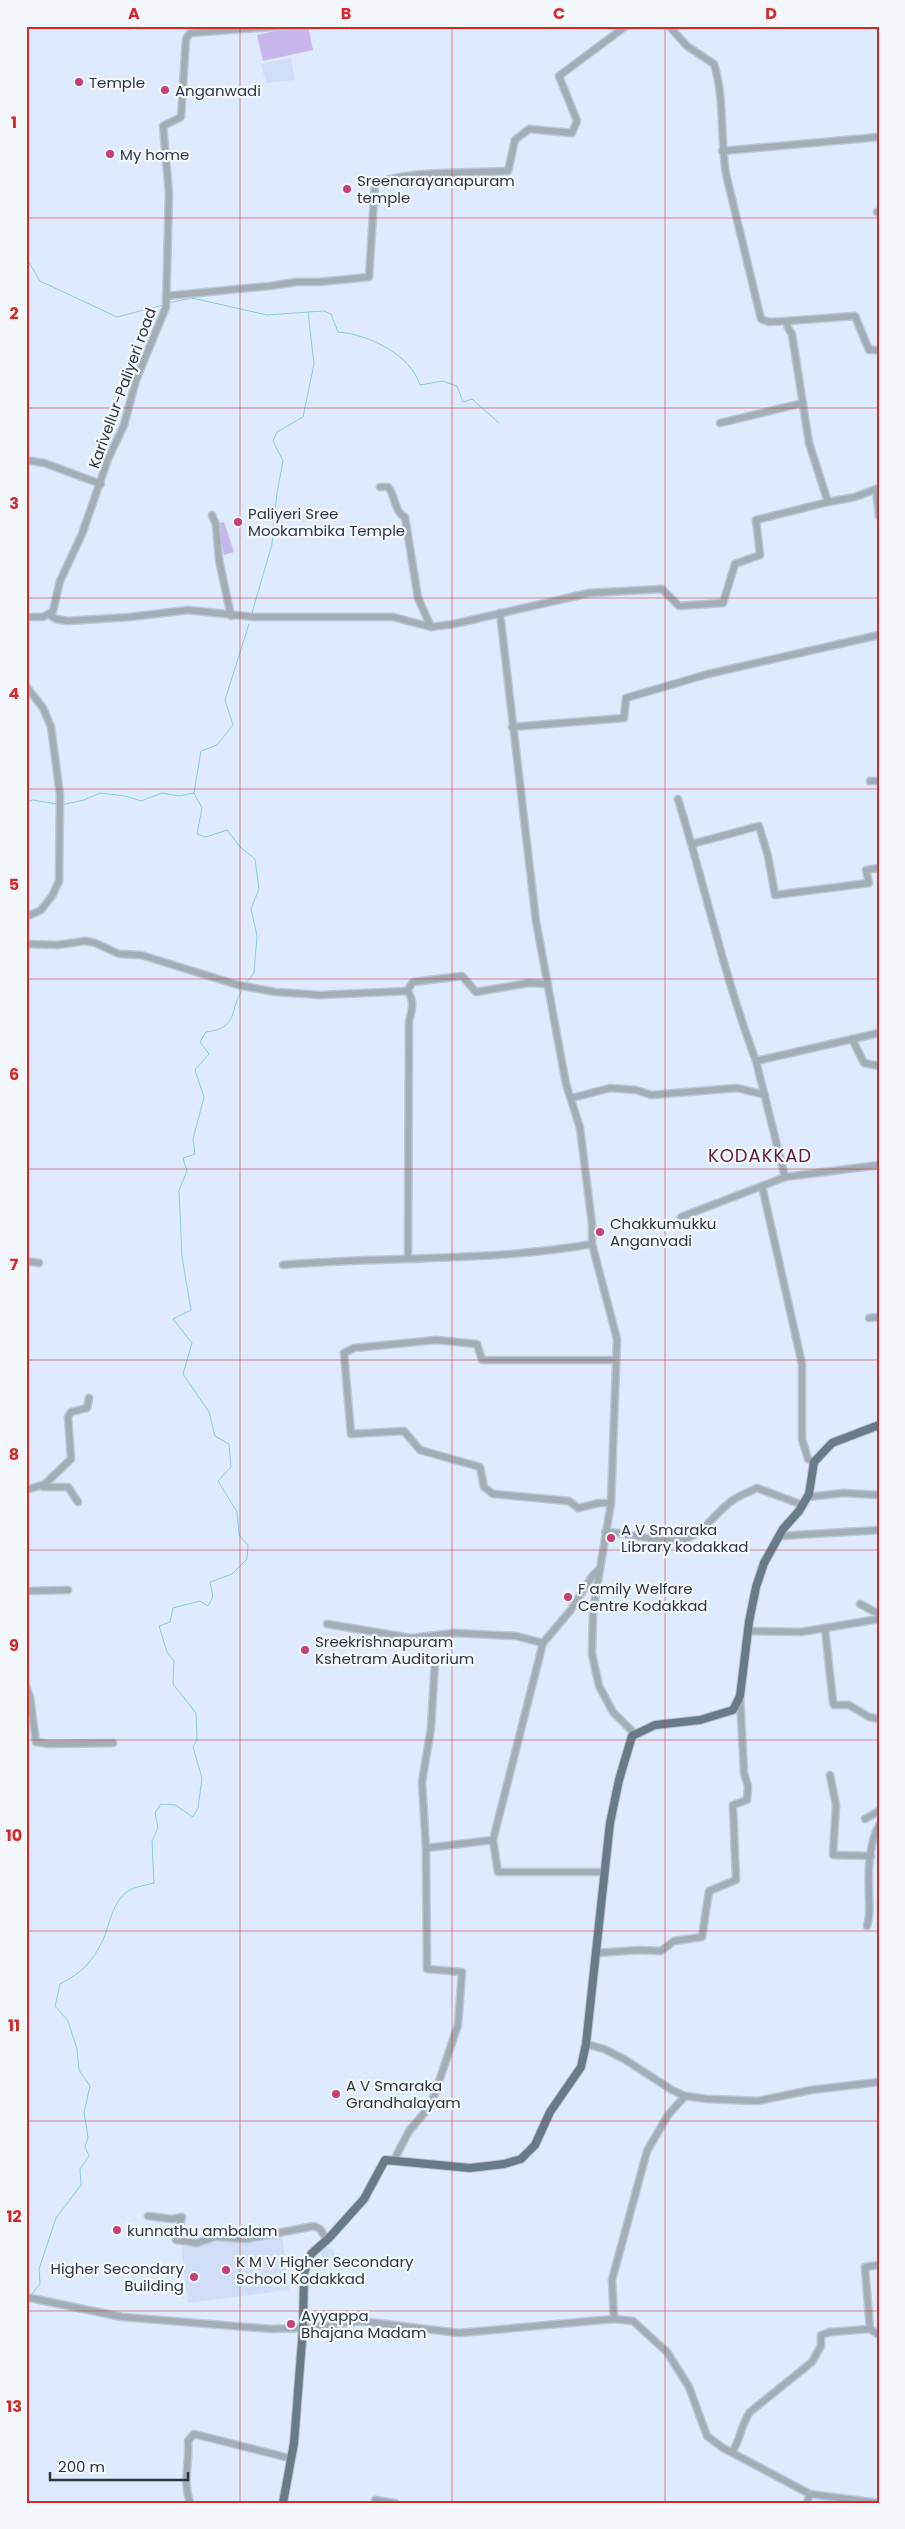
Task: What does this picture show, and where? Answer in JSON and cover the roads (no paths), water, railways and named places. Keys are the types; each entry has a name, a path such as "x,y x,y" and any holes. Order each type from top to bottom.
{"main road":[{"path":"283,2503 289,2458 294,2443 303,2328 304,2272 311,2254 327,2240 364,2199 385,2160 470,2168 521,2160 535,2146 550,2112 581,2067 586,2044 604,1872 619,1780 635,1734 655,1725 718,1716 733,1710 740,1696 748,1631 761,1571 779,1536 808,1497 814,1476 814,1462 832,1443 848,1435 879,1425"}],"street":[{"path":"185,26 188,35 190,33 284,26"},
{"path":"166,296 369,276 375,184 383,180 424,175 508,171 514,140 529,129 572,133 577,121 559,76 626,26"},
{"path":"668,26 687,46 714,64 721,101 722,152 740,236 761,319 769,322 855,316 869,350 879,350"},
{"name":"Karivellur-Paliyeri road","path":"50,615 60,581 82,534 101,484 108,459 124,426 136,380 166,307 169,192 163,126 181,117 188,35"},
{"path":"722,152 879,137"},
{"path":"787,321 788,328 792,334 809,443 828,502"},
{"path":"720,423 803,403"},
{"path":"26,460 44,462 101,484"},
{"path":"380,487 388,487 391,490 398,510 405,518 418,598 431,627"},
{"path":"26,617 50,615 56,620 67,621 130,617 188,610 231,616 393,617 431,627 500,614 589,593 662,589 679,606 723,603 735,564 760,555 756,520 855,497 877,489 879,516"},
{"path":"212,516 216,526 219,560 231,616"},
{"path":"500,614 536,921 566,1084 572,1098 584,1155 592,1244 616,1339 611,1503 593,1611 592,1654 599,1686 612,1712 635,1734"},
{"path":"512,727 624,718 626,698 708,674 879,634"},
{"path":"26,686 43,708 51,727 60,801 59,881 52,896 40,910 26,917"},
{"path":"870,781 879,781"},
{"path":"678,799 736,1008 756,1061 785,1177"},
{"path":"692,844 759,826 768,856 775,895 869,883 866,870 879,868"},
{"path":"26,944 57,946 85,941 95,942 119,954 141,955 244,986 304,995 407,991 412,995 409,1021 408,1258"},
{"path":"407,991 413,982 462,976 476,992 529,983 548,984"},
{"path":"756,1061 879,1033"},
{"path":"852,1039 864,1063 879,1066"},
{"path":"572,1098 610,1088 636,1090 651,1095 737,1088 765,1095"},
{"path":"680,1217 785,1177 879,1165"},
{"path":"762,1186 802,1364 802,1439 808,1459 814,1462"},
{"path":"283,1265 324,1260 472,1257 561,1250 592,1244"},
{"path":"26,1261 38,1263"},
{"path":"869,1318 879,1317"},
{"path":"611,1503 599,1503 578,1508 569,1501 493,1494 484,1487 480,1467 420,1450 404,1432 351,1434 344,1354 354,1348 452,1340 477,1344 482,1360 616,1360"},
{"path":"39,1487 45,1484 71,1458 68,1417 70,1412 87,1408 89,1398"},
{"path":"26,1490 39,1487 68,1487 78,1502"},
{"path":"605,1532 622,1532 667,1540 685,1539 700,1530 733,1501 757,1488 803,1505"},
{"path":"808,1497 843,1493 879,1495"},
{"path":"779,1536 879,1530"},
{"path":"600,1569 593,1575 570,1610 543,1643 493,1840 498,1872 604,1872"},
{"path":"26,1591 68,1590"},
{"path":"860,1604 879,1614"},
{"path":"748,1631 780,1633 879,1619"},
{"path":"327,1624 410,1638 455,1633 516,1636 543,1643"},
{"path":"825,1628 834,1705 849,1705 869,1717 879,1719"},
{"path":"394,2160 409,2131 432,2105 458,2026 462,1972 427,1969 426,1848 422,1782 431,1728 435,1662"},
{"path":"26,1686 30,1696 36,1742 49,1744 114,1743"},
{"path":"596,1953 638,1950 661,1951 674,1940 702,1937 710,1890 736,1880 733,1805 747,1800 748,1786 744,1773 740,1696"},
{"path":"830,1775 836,1805 833,1855 871,1856"},
{"path":"865,1819 879,1811"},
{"path":"867,1926 870,1914 868,1888 872,1839 879,1825"},
{"path":"426,1848 493,1840"},
{"path":"586,2044 604,2049 624,2059 654,2080 685,2096 708,2099 758,2101 811,2090 879,2082"},
{"path":"614,2319 612,2280 647,2151 668,2115 685,2096"},
{"path":"148,2216 172,2219 182,2217 176,2240 197,2243 215,2238 247,2239 266,2236 282,2230 314,2226 320,2229 327,2240"},
{"path":"870,2329 865,2267 879,2265"},
{"path":"26,2297 122,2316 176,2323 303,2328 361,2322 460,2332 614,2319 633,2321 667,2352 689,2387 707,2436 732,2452 810,2494 878,2503"},
{"path":"732,2452 738,2441 744,2420 750,2412 812,2362 824,2333 870,2329 879,2335"},
{"path":"190,2503 184,2472 190,2460 188,2441 194,2434 289,2458"},
{"path":"807,2503 810,2494"},
{"path":"375,2500 395,2503"}],"waterway":[{"path":"26,257 40,281 117,317 163,305"},
{"path":"168,303 192,298 267,315 308,312 314,364 303,417 277,432 273,441 283,461 277,493 272,544 252,613"},
{"path":"308,312 324,311 331,314 338,332 362,337 387,348 408,364 420,385 443,381 457,386 463,402 472,399 499,423"},
{"path":"246,983 254,973 257,936 251,909 259,889 255,859 240,847 227,830 206,837 197,834 202,808 194,793 201,751 217,745 233,725 225,700 249,624"},
{"path":"61,805 84,800 100,793 125,796 141,801 162,793 179,796 194,793"},
{"path":"26,802 33,800 57,804"},
{"path":"31,2295 40,2284 39,2269 56,2218 81,2185 80,2169 89,2156 85,2147 88,2137 84,2113 90,2086 79,2070 77,2049 68,2021 55,2006 60,1984 74,1976 95,1955 118,1901 133,1888 154,1883 152,1841 158,1828 155,1813 161,1804 175,1805 193,1817 198,1808 202,1778 193,1747 197,1739 196,1713 173,1684 174,1661 167,1652 159,1626 170,1622 173,1608 200,1601 208,1606 213,1597 210,1582 232,1574 247,1559 248,1545 239,1535 237,1512 218,1481 231,1467 229,1444 215,1436 209,1412 183,1374 192,1343 173,1319 191,1310 182,1257 179,1190 187,1171 183,1158 195,1154 193,1139 204,1097 195,1070 209,1054 200,1042 206,1032 224,1027 229,1022 243,989"},
{"path":"26,2310 28,2303"}],"place":[{"name":"Temple","path":"79,82"},
{"name":"Anganwadi","path":"165,90"},
{"name":"My home","path":"110,154"},
{"name":"Sreenarayanapuram temple","path":"347,189"},
{"name":"Paliyeri Sree Mookambika Temple","path":"238,522"},
{"name":"Chakkumukku Anganvadi","path":"600,1232"},
{"name":"A V Smaraka Library kodakkad","path":"611,1538"},
{"name":"F amily Welfare Centre Kodakkad","path":"568,1597"},
{"name":"Sreekrishnapuram Kshetram Auditorium","path":"305,1650"},
{"name":"A V Smaraka Grandhalayam","path":"336,2094"},
{"name":"kunnathu ambalam","path":"117,2230"},
{"name":"K M V Higher Secondary School Kodakkad","path":"226,2270"},
{"name":"Higher Secondary Building","path":"194,2277"},
{"name":"Ayyappa Bhajana Madam","path":"291,2324"}],"district":[{"name":"KODAKKAD","path":"760,1155"}]}
